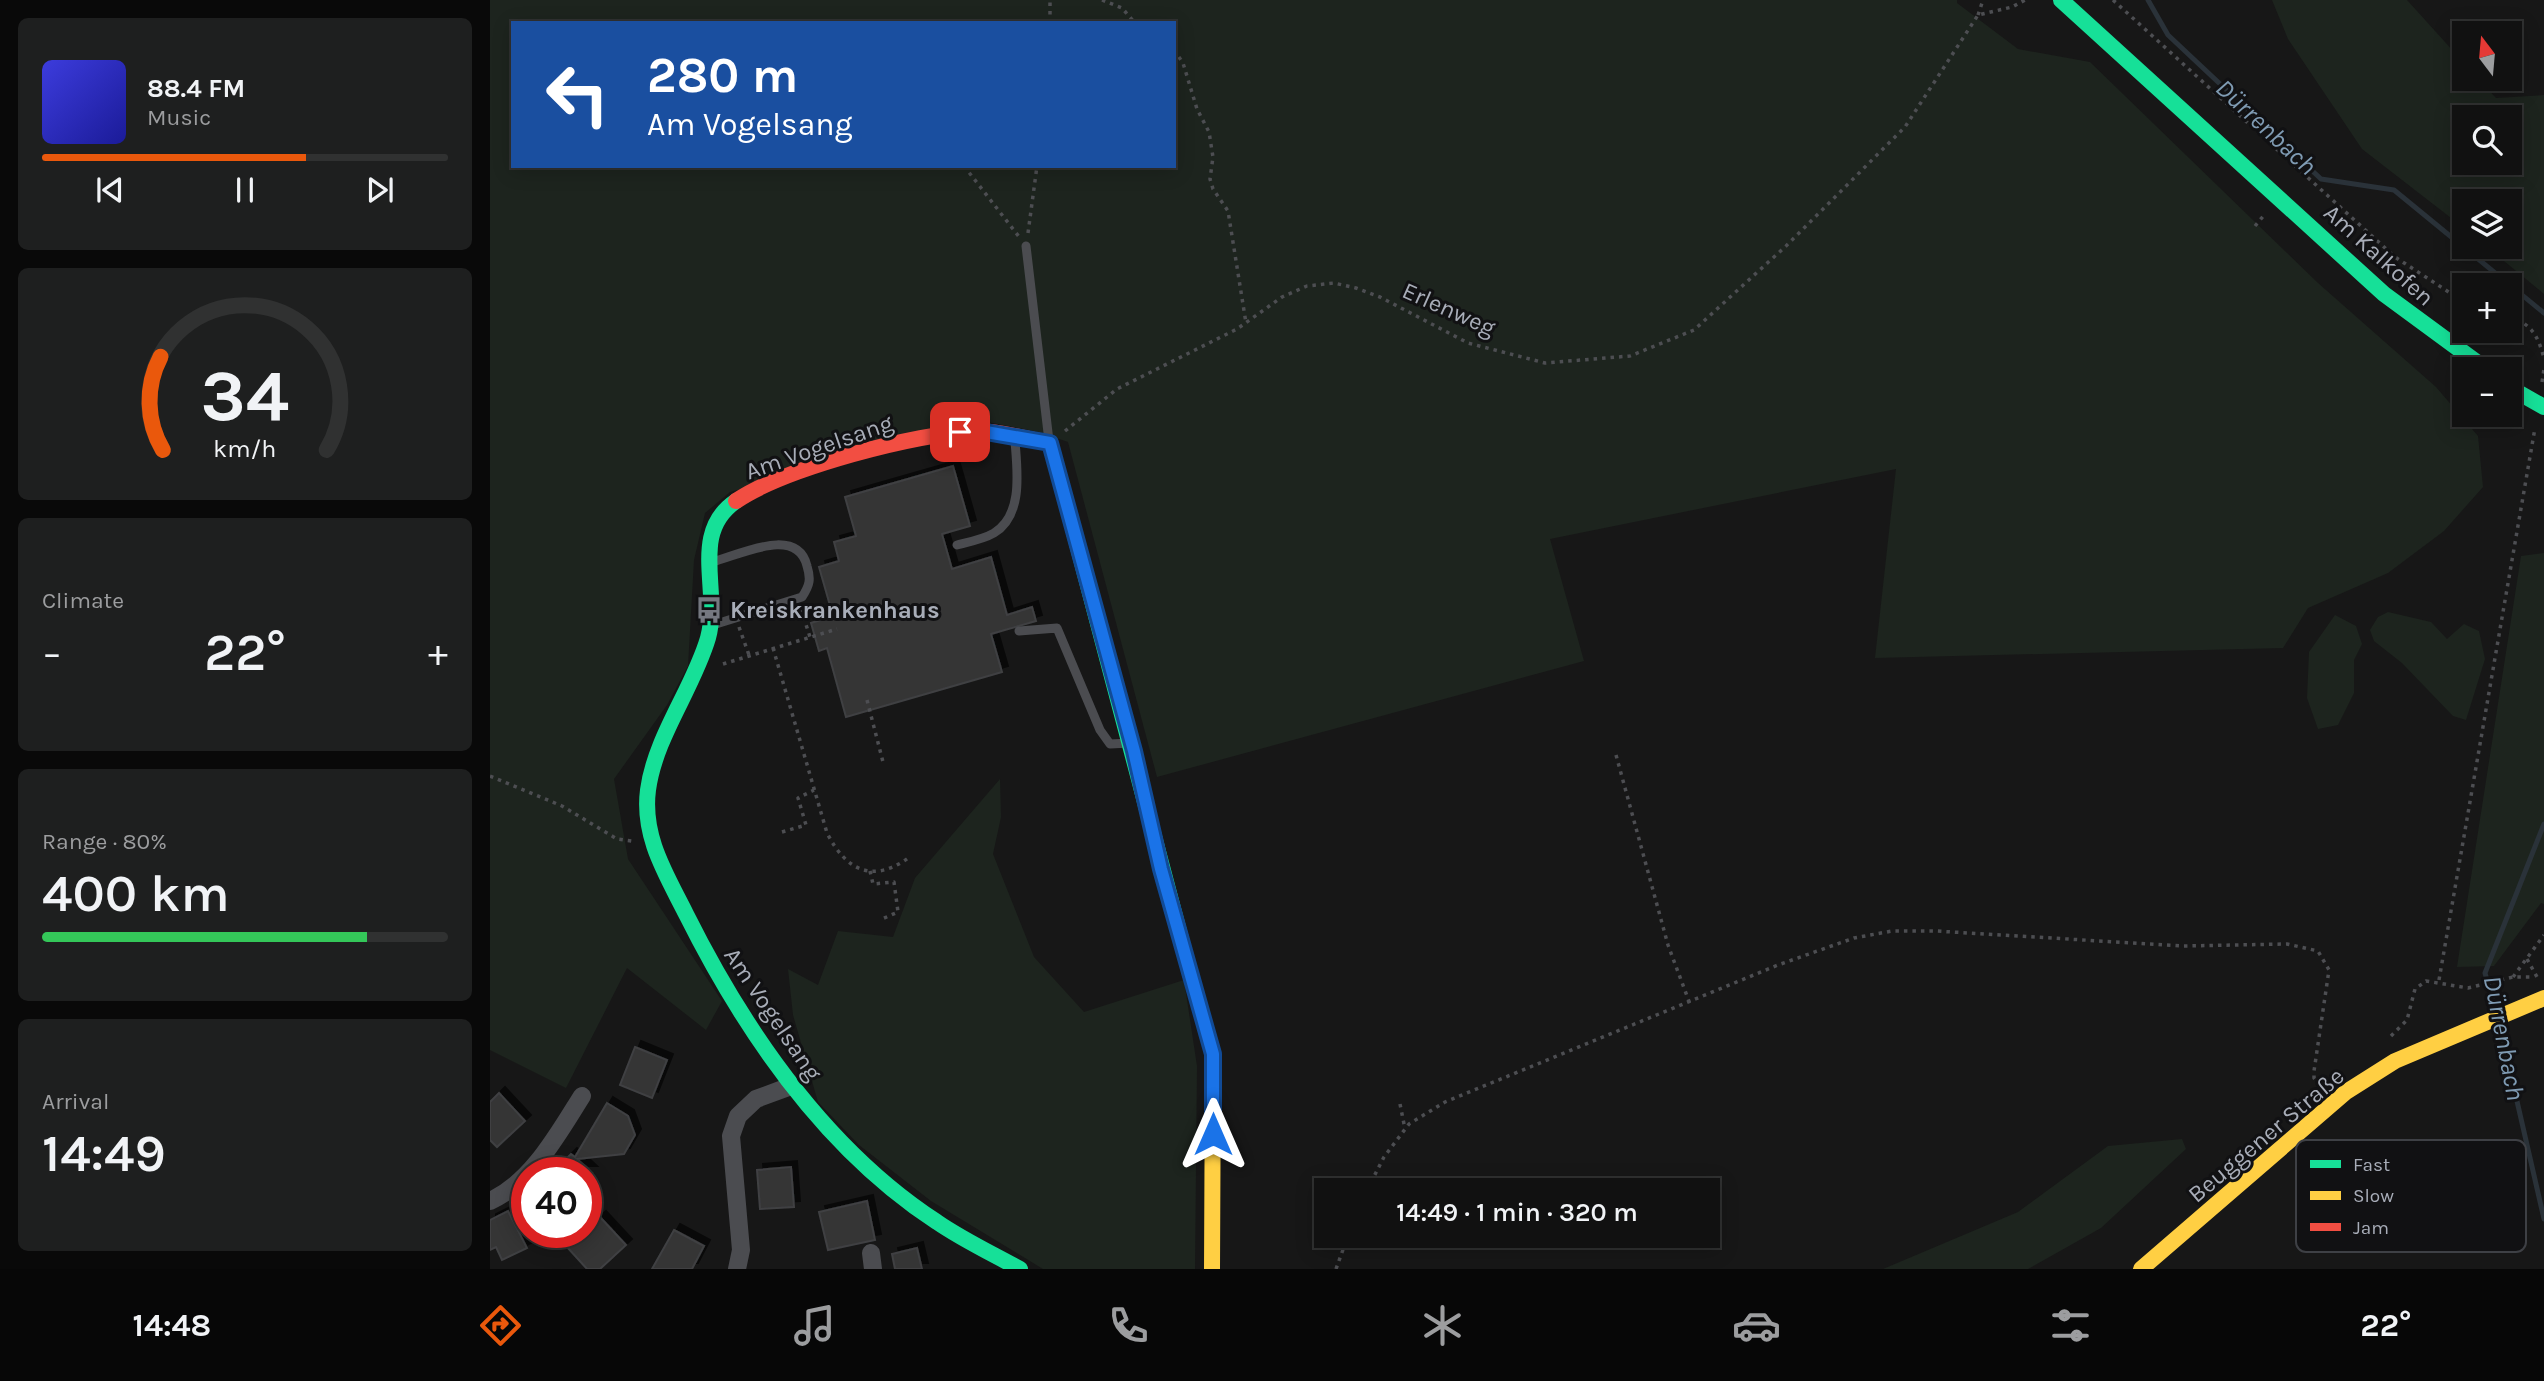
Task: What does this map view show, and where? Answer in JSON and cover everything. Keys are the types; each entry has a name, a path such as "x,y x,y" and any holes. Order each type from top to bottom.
{"street":[{"name":"Am Kalkofen","path":"2061,0 2384,294 2469,357"},
{"path":"2522,394 2540,406"},
{"name":"Am Vogelsang","path":"1020,1269 938,1223 905,1199 852,1153 791,1086 706,955 651,845 648,791 657,755 694,680 711,626 710,530 727,507 752,490 886,446 941,433 980,431 1014,436 1037,443 1050,443"},
{"path":"1050,443 1132,743 1161,869 1213,1054 1212,1269"},
{"name":"Beuggener Straße","path":"2141,1269 2334,1102 2395,1061 2470,1027 2544,998"},
{"path":"737,1269 741,1250 731,1136 738,1116 756,1099 791,1086"},
{"path":"490,1201 503,1195 546,1152 582,1097"}],"lane":[{"path":"1026,246 1050,443"},
{"path":"957,545 992,534 1009,512 1019,489 1014,436"},
{"path":"709,563 782,544 795,545 804,555 810,578 809,586 798,598 711,626"},
{"path":"1020,631 1058,628 1100,730 1111,744 1132,743"}],"path":[{"path":"1050,0 1050,21"},
{"path":"1102,0 1122,8 1133,21"},
{"name":"Erlenweg","path":"1050,443 1117,389 1245,323 1282,297 1307,286 1334,284 1380,297 1468,343 1545,363 1630,356 1694,330 1786,246 1905,127 1978,15 1983,0"},
{"path":"1978,15 2012,7 2025,0"},
{"path":"2113,0 2395,257 2452,294"},
{"path":"1176,53 1183,63 1197,109 1209,132 1213,156 1210,179 1213,189 1228,211 1245,323"},
{"path":"966,168 1026,246"},
{"path":"1026,246 1037,168"},
{"path":"2522,321 2538,336 2544,358"},
{"path":"2527,959 2537,977 2512,977 2468,988 2439,981 2540,406 2544,369"},
{"path":"798,598 810,637"},
{"path":"736,618 749,655"},
{"path":"694,680 727,661 837,629"},
{"path":"773,648 827,833 838,855 857,868 879,873 896,868 912,856"},
{"path":"867,700 883,762"},
{"path":"1616,755 1668,945 1690,1004"},
{"path":"490,776 562,806 617,839 651,845"},
{"path":"782,832 806,825 798,798 814,790"},
{"path":"870,871 873,884 894,882 898,912 882,919"},
{"path":"1373,1178 1384,1157 1405,1129 1446,1102 1690,1004 1778,965 1854,938 1892,931 1936,931 2182,946 2231,943 2305,946 2318,950 2329,970 2314,1078 2334,1102"},
{"path":"2512,977 2544,935"},
{"path":"1400,1104 1405,1129"},
{"path":"1336,1269 1344,1248"}],"shaded area":[{"path":"490,0 1957,0 1957,3 2018,49 2090,62 2318,283 2436,387 2452,406 2452,427 2470,427 2478,436 2483,487 2444,531 2388,573 2308,608 2283,648 1875,658 1896,469 1550,539 1584,661 1157,777 1068,442 1039,432 988,422 730,492 705,513 694,560 688,666 667,705 614,779 628,859 722,1001 706,1030 627,968 566,1088 490,1050"},
{"path":"2272,0 2407,0 2452,50 2452,91 2489,91 2496,98 2544,95 2544,294 2522,273 2502,259 2522,259 2522,189 2452,189 2452,219 2362,149 2288,39"},
{"path":"2544,553 2544,904 2541,903 2494,966 2457,967 2521,556"},
{"path":"2388,612 2431,622 2447,639 2464,624 2479,631 2485,659 2466,720 2453,716 2402,663 2374,641 2370,630 2378,617"},
{"path":"2335,615 2356,626 2362,644 2354,660 2354,693 2338,725 2318,729 2307,698 2309,652"},
{"path":"1000,779 1001,817 993,854 1034,957 1084,1012 1184,980 1197,1066 1195,1269 1043,1269 931,1201 859,1145 818,1102 793,1015 788,969 818,985 838,931 893,937 915,878"},
{"path":"2182,1139 2186,1149 2101,1228 2028,1269 1883,1269 2018,1212 2108,1146"}],"building":[{"path":"953,466 970,526 942,534 952,569 991,557 1007,615 1032,607 1036,621 991,634 1002,672 846,717 827,648 819,651 811,623 833,616 819,567 839,561 834,542 856,536 845,497"},
{"path":"635,1047 667,1060 652,1098 620,1085"},
{"path":"499,1093 525,1121 497,1147 490,1140 490,1102"},
{"path":"607,1103 628,1116 635,1135 624,1154 575,1157"},
{"path":"791,1167 794,1207 760,1209 757,1170"},
{"path":"867,1201 875,1240 828,1250 819,1212"},
{"path":"508,1211 511,1217 511,1248 527,1248 502,1260 496,1247 490,1250 490,1220"},
{"path":"602,1219 626,1245 600,1269 587,1269 568,1248 602,1248"},
{"path":"674,1230 704,1246 692,1269 652,1269"},
{"path":"917,1248 922,1269 895,1269 892,1254"}],"waterway":[{"name":"Dürrenbach","path":"2148,0 2168,35 2321,179 2394,190 2544,313"},
{"name":"Dürrenbach","path":"2495,1008 2485,973 2544,824"},
{"name":"Dürrenbach","path":"2500,1027 2526,1140"},
{"name":"Dürrenbach","path":"2526,1140 2544,1219"}],"traffic: fast":[{"path":"2061,0 2384,294 2470,357"},
{"path":"2522,395 2544,407"},
{"path":"1060,479 1190,973"},
{"path":"736,501 722,514 714,529 710,546 711,620 708,638 652,770 647,807 657,855 734,1002 792,1085 824,1124 896,1193 947,1229 1020,1269"}],"traffic: slow":[{"path":"1190,973 1213,1053 1212,1269"},
{"path":"2141,1269 2346,1092 2395,1061 2544,998"}],"traffic: jam":[{"path":"736,501 786,476 852,454 920,438 976,431 1050,443 1060,479"}],"place":[{"name":"Kreiskrankenhaus","path":"709,610"}],"route":[{"path":"960,432 980,431 1014,436 1037,443 1050,443 1134,751 1161,869 1213,1054 1213,1134"}]}
